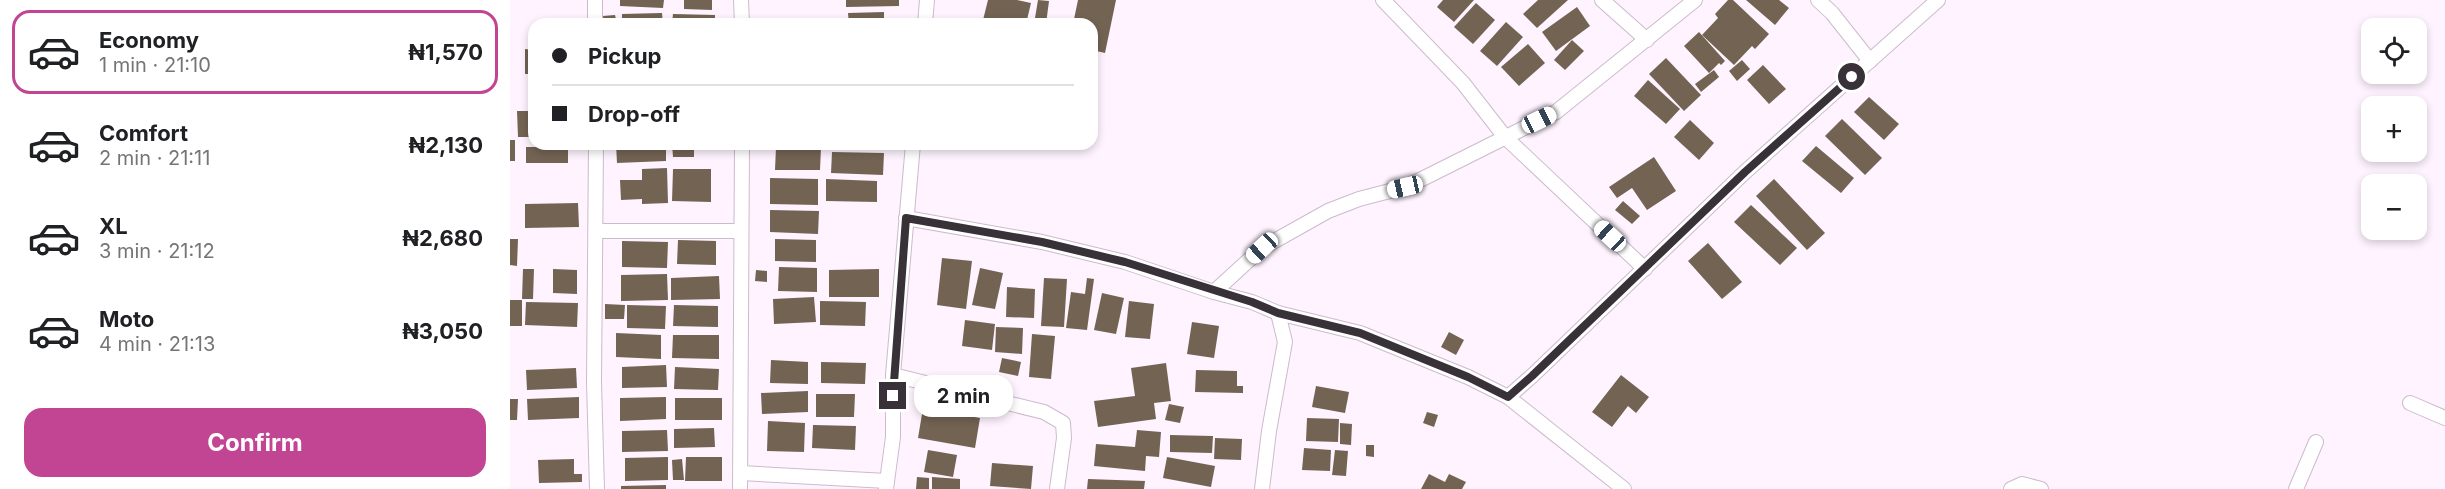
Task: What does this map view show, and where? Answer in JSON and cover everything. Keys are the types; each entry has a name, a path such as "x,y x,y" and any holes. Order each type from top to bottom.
{"street":[{"path":"595,0 595,18"},
{"path":"741,0 742,18"},
{"path":"926,18 927,0"},
{"path":"1383,0 1463,83 1505,137 1644,268"},
{"path":"1602,0 1647,40"},
{"path":"1214,292 1262,248 1328,211 1413,183 1556,112 1695,0"},
{"path":"1818,0 1832,13 1870,61"},
{"path":"1508,397 1745,172 1938,0"},
{"path":"597,150 594,382 597,489"},
{"path":"740,489 741,150"},
{"path":"741,473 887,485 893,437 893,375 912,150"},
{"path":"906,218 1042,242 1114,260 1252,302 1278,313 1360,333 1468,377 1508,397 1624,489"},
{"path":"596,231 741,231"},
{"path":"1262,489 1269,431 1285,342 1278,313"},
{"path":"893,375 1044,412 1063,423 1065,438 1057,489"},
{"path":"2410,403 2445,418"},
{"path":"2296,489 2316,442"},
{"path":"2012,489 2022,484 2041,489"}],"building":[{"path":"620,0 664,0 663,8 620,6"},
{"path":"684,0 712,0 712,10 684,9"},
{"path":"846,0 899,0 899,6 846,7"},
{"path":"988,0 1017,0 1031,3 1027,18 984,18"},
{"path":"1038,0 1049,1 1047,18 1035,18"},
{"path":"1078,0 1116,0 1105,53 1098,51 1098,18 1074,18"},
{"path":"1443,0 1474,0 1454,22 1437,7"},
{"path":"1538,0 1568,0 1537,28 1523,14"},
{"path":"1728,0 1733,0 1769,34 1755,49 1752,46 1734,65 1702,35 1718,18 1715,14"},
{"path":"1746,0 1779,0 1789,8 1775,25"},
{"path":"1476,3 1495,20 1473,44 1454,27"},
{"path":"1577,7 1590,26 1556,51 1542,32"},
{"path":"884,12 884,18 848,18 848,13"},
{"path":"662,13 662,18 622,18 622,14"},
{"path":"673,14 715,15 715,18 673,18"},
{"path":"615,15 616,18 603,18 603,16"},
{"path":"1506,22 1523,37 1497,66 1480,51"},
{"path":"1699,32 1725,61 1721,65 1719,63 1709,73 1684,46"},
{"path":"1572,40 1584,51 1565,70 1554,60"},
{"path":"1528,44 1545,63 1519,86 1501,67"},
{"path":"525,49 528,49 528,74 525,74"},
{"path":"1666,58 1701,95 1684,111 1649,74"},
{"path":"1742,60 1750,69 1737,81 1729,71"},
{"path":"1763,65 1786,89 1769,104 1747,80"},
{"path":"1714,70 1719,77 1701,92 1695,84"},
{"path":"1648,80 1680,109 1666,124 1634,96"},
{"path":"1869,97 1899,124 1884,140 1854,112"},
{"path":"517,111 528,111 528,137 518,137"},
{"path":"1842,119 1882,158 1865,175 1825,136"},
{"path":"1690,120 1714,143 1699,160 1674,137"},
{"path":"510,140 515,140 515,161 510,161"},
{"path":"1816,146 1854,178 1841,193 1802,161"},
{"path":"526,147 528,150 568,150 568,163 526,163"},
{"path":"616,150 666,150 666,161 617,163"},
{"path":"672,150 694,150 694,157 673,157"},
{"path":"776,150 821,150 820,170 775,170"},
{"path":"832,152 884,153 883,175 831,173"},
{"path":"1654,157 1676,191 1647,210 1632,188 1617,198 1609,187"},
{"path":"667,168 668,203 642,204 642,199 621,200 620,180 642,180 642,169"},
{"path":"673,169 711,169 711,202 672,201"},
{"path":"770,178 818,179 818,205 770,204"},
{"path":"826,179 877,181 877,202 826,201"},
{"path":"1774,179 1825,233 1807,250 1756,196"},
{"path":"1623,201 1640,216 1632,224 1615,210"},
{"path":"578,203 579,227 525,228 525,204"},
{"path":"1751,205 1797,248 1780,265 1734,222"},
{"path":"770,210 819,211 818,234 770,232"},
{"path":"510,239 518,239 517,266 510,265"},
{"path":"775,239 816,240 816,262 775,261"},
{"path":"678,240 716,241 716,265 677,264"},
{"path":"622,241 668,242 667,268 622,267"},
{"path":"1708,243 1742,282 1722,299 1688,261"},
{"path":"942,258 972,261 966,309 937,305"},
{"path":"779,267 817,268 817,292 778,291"},
{"path":"980,268 1003,273 995,309 972,305"},
{"path":"523,269 534,269 533,299 522,299"},
{"path":"553,269 577,270 577,294 553,293"},
{"path":"879,269 879,297 829,297 829,270"},
{"path":"756,270 767,271 767,282 755,281"},
{"path":"667,274 668,300 621,301 621,275"},
{"path":"719,276 720,299 671,300 671,278"},
{"path":"1044,278 1067,279 1064,327 1041,326"},
{"path":"1087,278 1094,279 1087,330 1066,328 1071,292 1085,294"},
{"path":"1007,287 1035,289 1034,318 1006,317"},
{"path":"1102,293 1124,298 1116,334 1094,330"},
{"path":"814,297 816,322 774,324 773,299"},
{"path":"510,300 522,300 522,326 510,326"},
{"path":"820,301 866,302 865,326 820,325"},
{"path":"1129,301 1154,304 1150,339 1125,337"},
{"path":"526,302 578,303 577,327 525,325"},
{"path":"605,304 625,305 624,319 605,319"},
{"path":"627,305 666,306 665,329 627,328"},
{"path":"674,305 718,306 718,327 673,326"},
{"path":"965,320 995,324 992,350 962,346"},
{"path":"1192,322 1219,326 1214,358 1187,354"},
{"path":"996,327 1023,328 1022,354 995,352"},
{"path":"1449,332 1464,340 1456,355 1441,347"},
{"path":"616,333 661,335 661,359 616,357"},
{"path":"1032,334 1055,336 1051,379 1029,377"},
{"path":"673,335 719,335 719,359 672,358"},
{"path":"1002,358 1021,362 1018,376 999,372"},
{"path":"771,360 808,362 808,384 770,383"},
{"path":"821,362 866,363 865,384 821,383"},
{"path":"1166,363 1171,401 1154,403 1156,419 1098,427 1094,401 1135,396 1131,368"},
{"path":"666,365 667,387 622,388 622,367"},
{"path":"675,367 719,369 718,390 674,389"},
{"path":"576,368 577,388 527,390 526,370"},
{"path":"1196,370 1237,371 1237,386 1243,386 1243,393 1195,392"},
{"path":"1621,375 1649,397 1636,413 1628,406 1612,427 1592,412"},
{"path":"1316,386 1349,392 1345,413 1312,407"},
{"path":"808,391 808,412 762,414 761,393"},
{"path":"816,394 855,394 854,417 816,417"},
{"path":"579,397 579,418 528,420 527,399"},
{"path":"666,397 666,419 620,421 620,398"},
{"path":"675,398 722,398 722,420 675,420"},
{"path":"510,399 518,399 517,420 510,420"},
{"path":"1169,404 1184,407 1180,423 1165,420"},
{"path":"923,408 980,418 975,448 918,438"},
{"path":"1427,412 1438,415 1434,427 1423,423"},
{"path":"1307,418 1339,419 1338,442 1306,441"},
{"path":"768,421 805,423 804,452 767,451"},
{"path":"1340,423 1352,424 1351,445 1340,444"},
{"path":"813,425 856,426 855,450 812,448"},
{"path":"714,428 715,447 674,448 674,429"},
{"path":"667,430 668,451 622,452 622,431"},
{"path":"1137,430 1161,432 1159,457 1146,456 1145,471 1094,466 1096,444 1135,447"},
{"path":"1170,435 1213,436 1212,453 1170,452"},
{"path":"1215,438 1242,439 1241,460 1214,459"},
{"path":"1366,445 1374,445 1374,457 1366,456"},
{"path":"1304,448 1331,450 1330,471 1302,470"},
{"path":"928,450 957,455 953,477 924,472"},
{"path":"1335,450 1348,451 1346,476 1332,475"},
{"path":"668,457 668,480 625,481 625,458"},
{"path":"686,457 722,457 722,481 685,481"},
{"path":"1167,457 1215,466 1211,487 1163,478"},
{"path":"574,459 574,474 582,474 582,482 539,483 538,460"},
{"path":"682,459 684,480 673,480 672,460"},
{"path":"992,463 1033,466 1031,489 990,486"},
{"path":"1429,474 1445,482 1449,474 1466,482 1462,489 1421,489"},
{"path":"917,477 929,478 929,489 916,489"},
{"path":"932,477 960,479 960,489 932,489"},
{"path":"1088,479 1145,481 1144,489 1087,489"},
{"path":"666,485 666,489 621,489 621,486"}],"route":[{"path":"893,396 906,218 1042,242 1125,262 1214,292 1252,302 1278,313 1360,333 1468,377 1508,397 1745,172 1852,77"}]}
